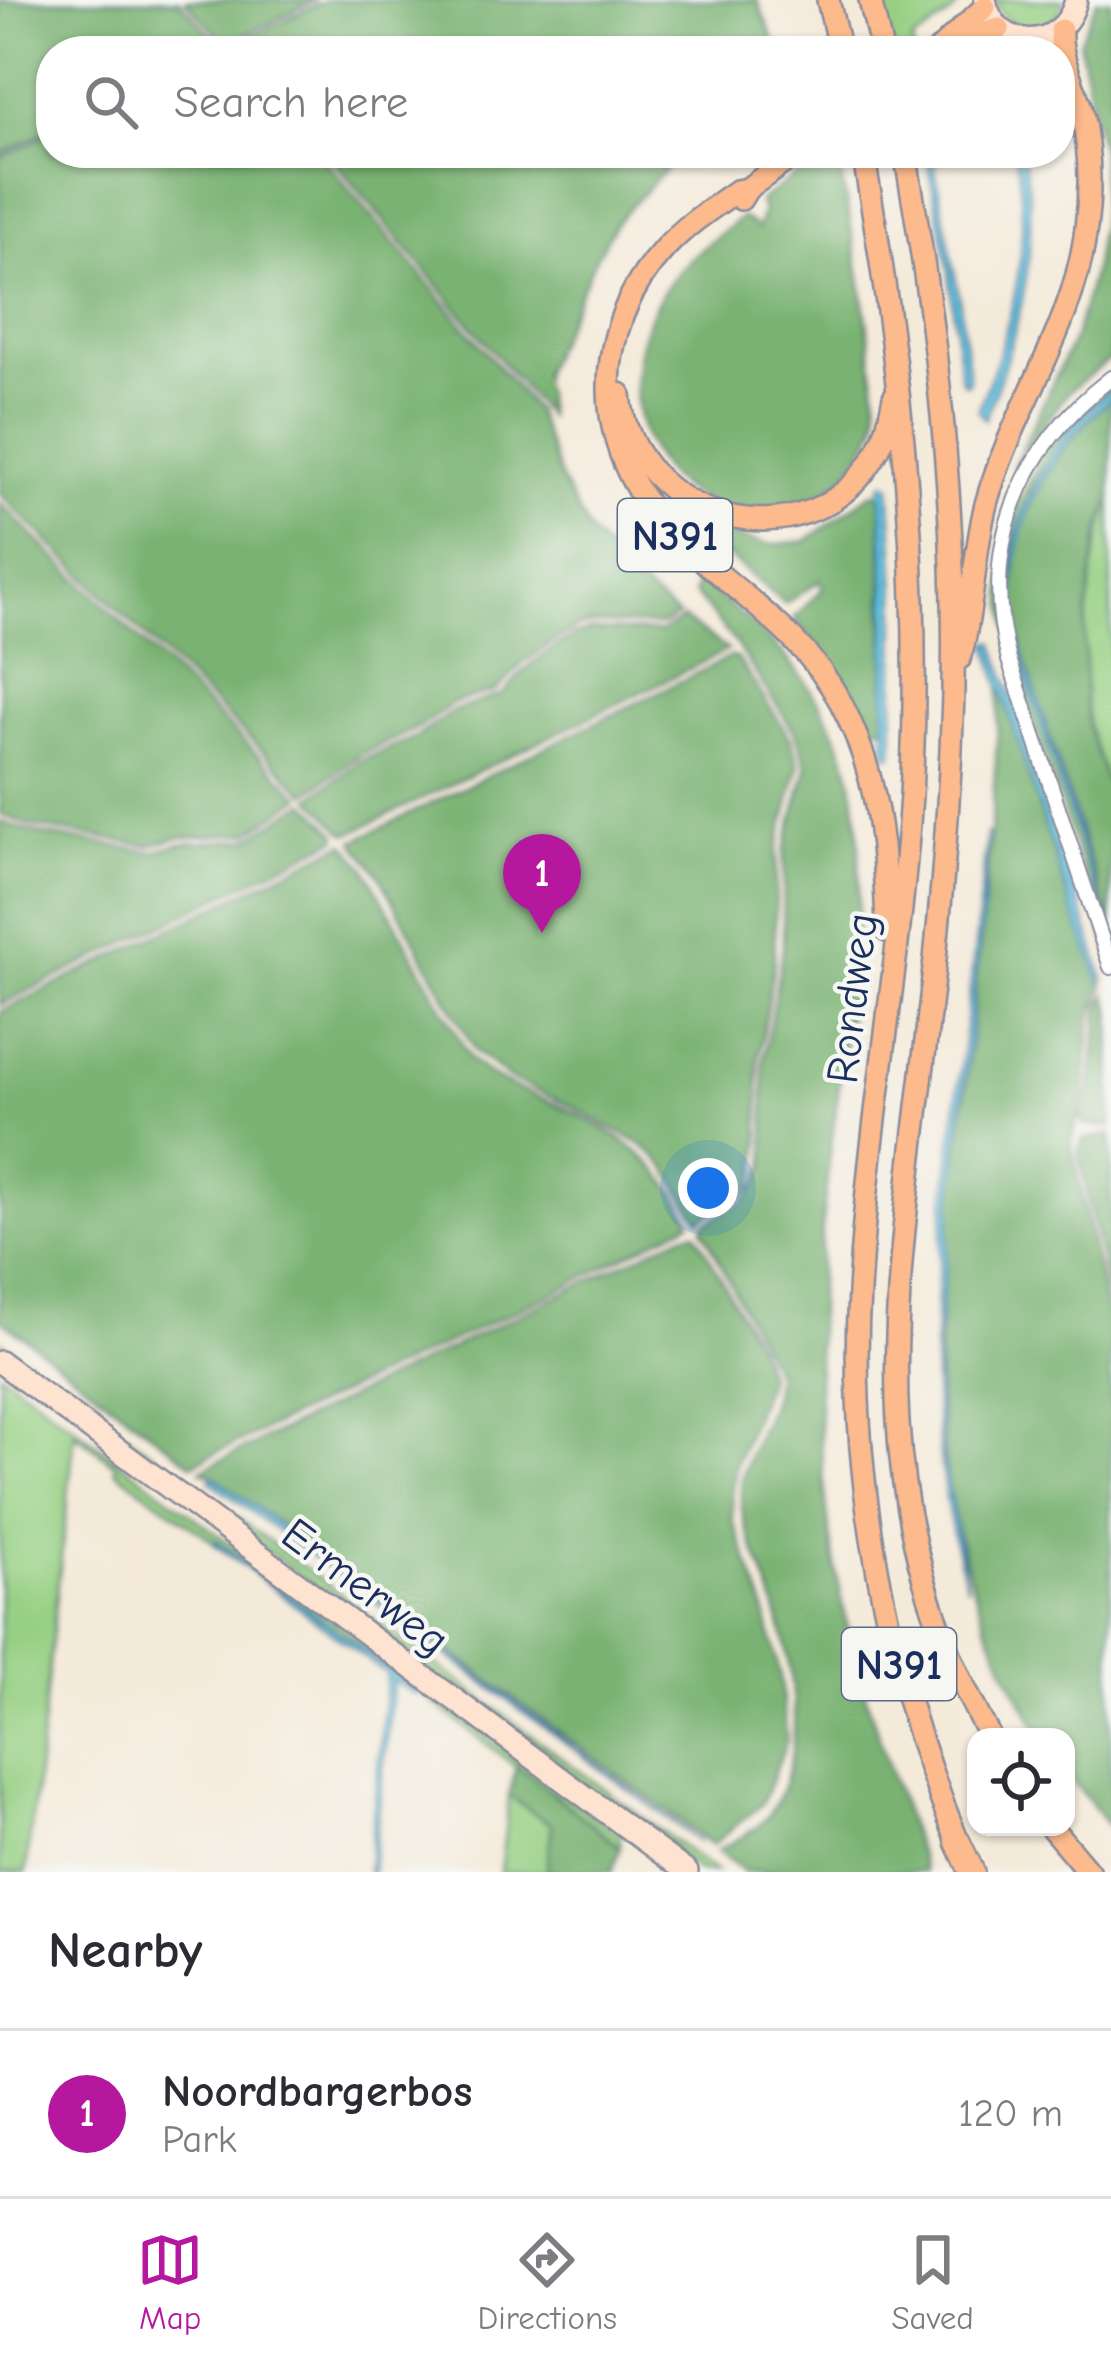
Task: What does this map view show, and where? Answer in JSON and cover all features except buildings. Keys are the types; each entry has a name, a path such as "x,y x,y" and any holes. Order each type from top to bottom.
{"highway":[{"name":"N391","path":"958,1842 968,1872"}],"main road":[{"path":"828,0 836,36"},
{"path":"870,0 878,36"},
{"path":"954,36 985,4"},
{"path":"978,36 999,29"},
{"name":"N391","path":"1061,30 1061,36"},
{"name":"N391","path":"953,683 971,619 986,506 1008,441 1063,320 1083,248 1089,194 1086,138 1075,98"},
{"name":"N391","path":"777,168 680,232 633,291 615,333 608,367 611,428 632,484 656,515 776,620 838,698 868,762 883,832 890,1016"},
{"name":"Rondweg","path":"865,168 898,373 911,532 914,704 890,1016 862,1248 859,1416 887,1617 916,1728 958,1842"},
{"name":"Rondweg","path":"908,168 930,290 944,418 953,683 944,857 898,1291 896,1412 916,1555 961,1677 986,1728"},
{"name":"N391","path":"741,194 669,262 629,330 622,356 621,403 631,438 653,472 694,506 732,518 763,521 805,513 838,496 872,460 888,423 898,373"},
{"path":"1059,1836 1089,1872"}],"street":[{"path":"1051,36 1061,30 1076,0"},
{"path":"985,4 999,29 1014,36"},
{"path":"1111,378 1058,427 1024,478 1010,509 998,579 1009,660 1111,967"},
{"name":"Ermerweg","path":"0,1362 687,1872"}],"green space":[{"path":"0,0 179,0 212,36 36,36 36,136 0,154"},
{"path":"185,0 316,0 242,36 219,36"},
{"path":"326,0 757,0 772,36 252,36"},
{"path":"880,0 961,0 952,13 920,36 889,36"},
{"path":"995,0 1064,0 1050,22 1030,28 1009,21"},
{"path":"1097,0 1111,0 1111,358 1068,392 1013,468 1076,333 1094,267 1102,211 1101,151 1079,42"},
{"path":"36,140 36,168 332,168 535,410 562,482 590,533 634,580 678,616 663,625 575,628 524,662 496,691 454,703 418,728 362,754 306,794 0,494 0,158"},
{"path":"340,168 667,168 616,222 595,260 542,373 547,416"},
{"path":"805,168 839,168 878,408 866,446 838,482 790,505 742,509 702,499 671,478 649,447 638,409 637,368 647,326 668,285 693,257 742,217 758,228 763,211 760,201"},
{"path":"1111,383 1111,389 1069,432 1035,482 1014,539 1010,598 1020,653 1111,935 1111,956 1017,671 1003,592 1014,513 1048,446"},
{"path":"1111,398 1111,496 1096,544 1085,626 1085,698 1088,728 1111,796 1111,925 1021,647 1014,574 1029,509 1044,479"},
{"path":"881,492 886,726 874,728 856,695 794,618 823,588 820,581 785,604 724,553 718,541 730,535 769,545 806,541 871,494"},
{"path":"1111,496 1111,796 1088,725 1083,639 1090,580"},
{"path":"0,503 301,797 249,833 176,838 150,846 35,827 0,815"},
{"path":"698,574 773,643 812,690 840,744 855,798 859,872 855,954 819,1278 822,1460 850,1639 925,1872 745,1872 717,1851 769,1814 783,1787 794,1727 782,1632 746,1526 741,1495 746,1463 770,1403 775,1372 703,1229 704,1224 744,1202 766,1163 763,1062 783,948 784,853 807,768 797,736 736,644 694,593"},
{"path":"683,619 728,650 351,833 345,833 311,798 362,760 418,736 455,710 503,694 527,667 574,635 593,630 661,632"},
{"path":"730,657 737,658 791,739 799,766 777,850 774,963 758,1062 757,1171 752,1186 741,1197 699,1220 666,1167 641,1144 510,1079 475,1051 378,873 354,841"},
{"path":"1000,685 1071,906 1103,986 1091,1021 1084,1093 1071,1145 1111,1330 1111,1829 1075,1784 1075,1728 1038,1728 996,1648 963,1554 944,1455 939,1356 942,1290 994,787"},
{"path":"306,802 338,834 337,839 0,1005 0,822 40,834 153,852 180,844 248,839"},
{"path":"345,843 365,867 470,1058 495,1078 589,1120 630,1146 665,1179 691,1222 192,1464 0,1319 0,1012"},
{"path":"1106,994 1111,1010 1111,1127 1085,1125 1081,1118"},
{"path":"1111,1134 1111,1302 1078,1152 1083,1140"},
{"path":"696,1232 758,1347 768,1377 736,1464 733,1521 763,1603 780,1673 787,1741 762,1804 712,1845 201,1470"},
{"path":"0,1341 193,1486 188,1489 0,1352"},
{"path":"0,1372 620,1835 620,1847 396,1674 115,1470 117,1466 75,1433 26,1872 0,1872"},
{"path":"204,1493 716,1872 700,1872 199,1500"},
{"path":"517,1765 620,1847 612,1872 546,1872 552,1825 509,1796"},
{"path":"509,1796 552,1825 546,1872 500,1872"}],"water":[{"path":"929,168 935,168 959,296 966,384 961,380 949,271"},
{"path":"1018,168 1025,168 1030,222 1024,290 985,419 978,411 1017,284"},
{"path":"1111,389 1111,398 1063,449 1030,509 1015,576 1015,611 1021,647 1111,935 1021,661 1010,584 1021,521 1047,462"},
{"path":"890,485 896,601 893,754 889,756 885,752 881,486"},
{"path":"994,642 1104,979 1102,985 1071,906 998,679 988,643"},
{"path":"987,832 936,1355 941,1448 967,1587 942,1473 936,1419 935,1365 936,1311"},
{"path":"212,1475 700,1842 252,1512 211,1481"},
{"path":"215,1540 419,1691 416,1695 393,1680 372,1872 368,1872 387,1674"}],"place":[{"name":"Noordbargerbos","path":"542,933"}]}
